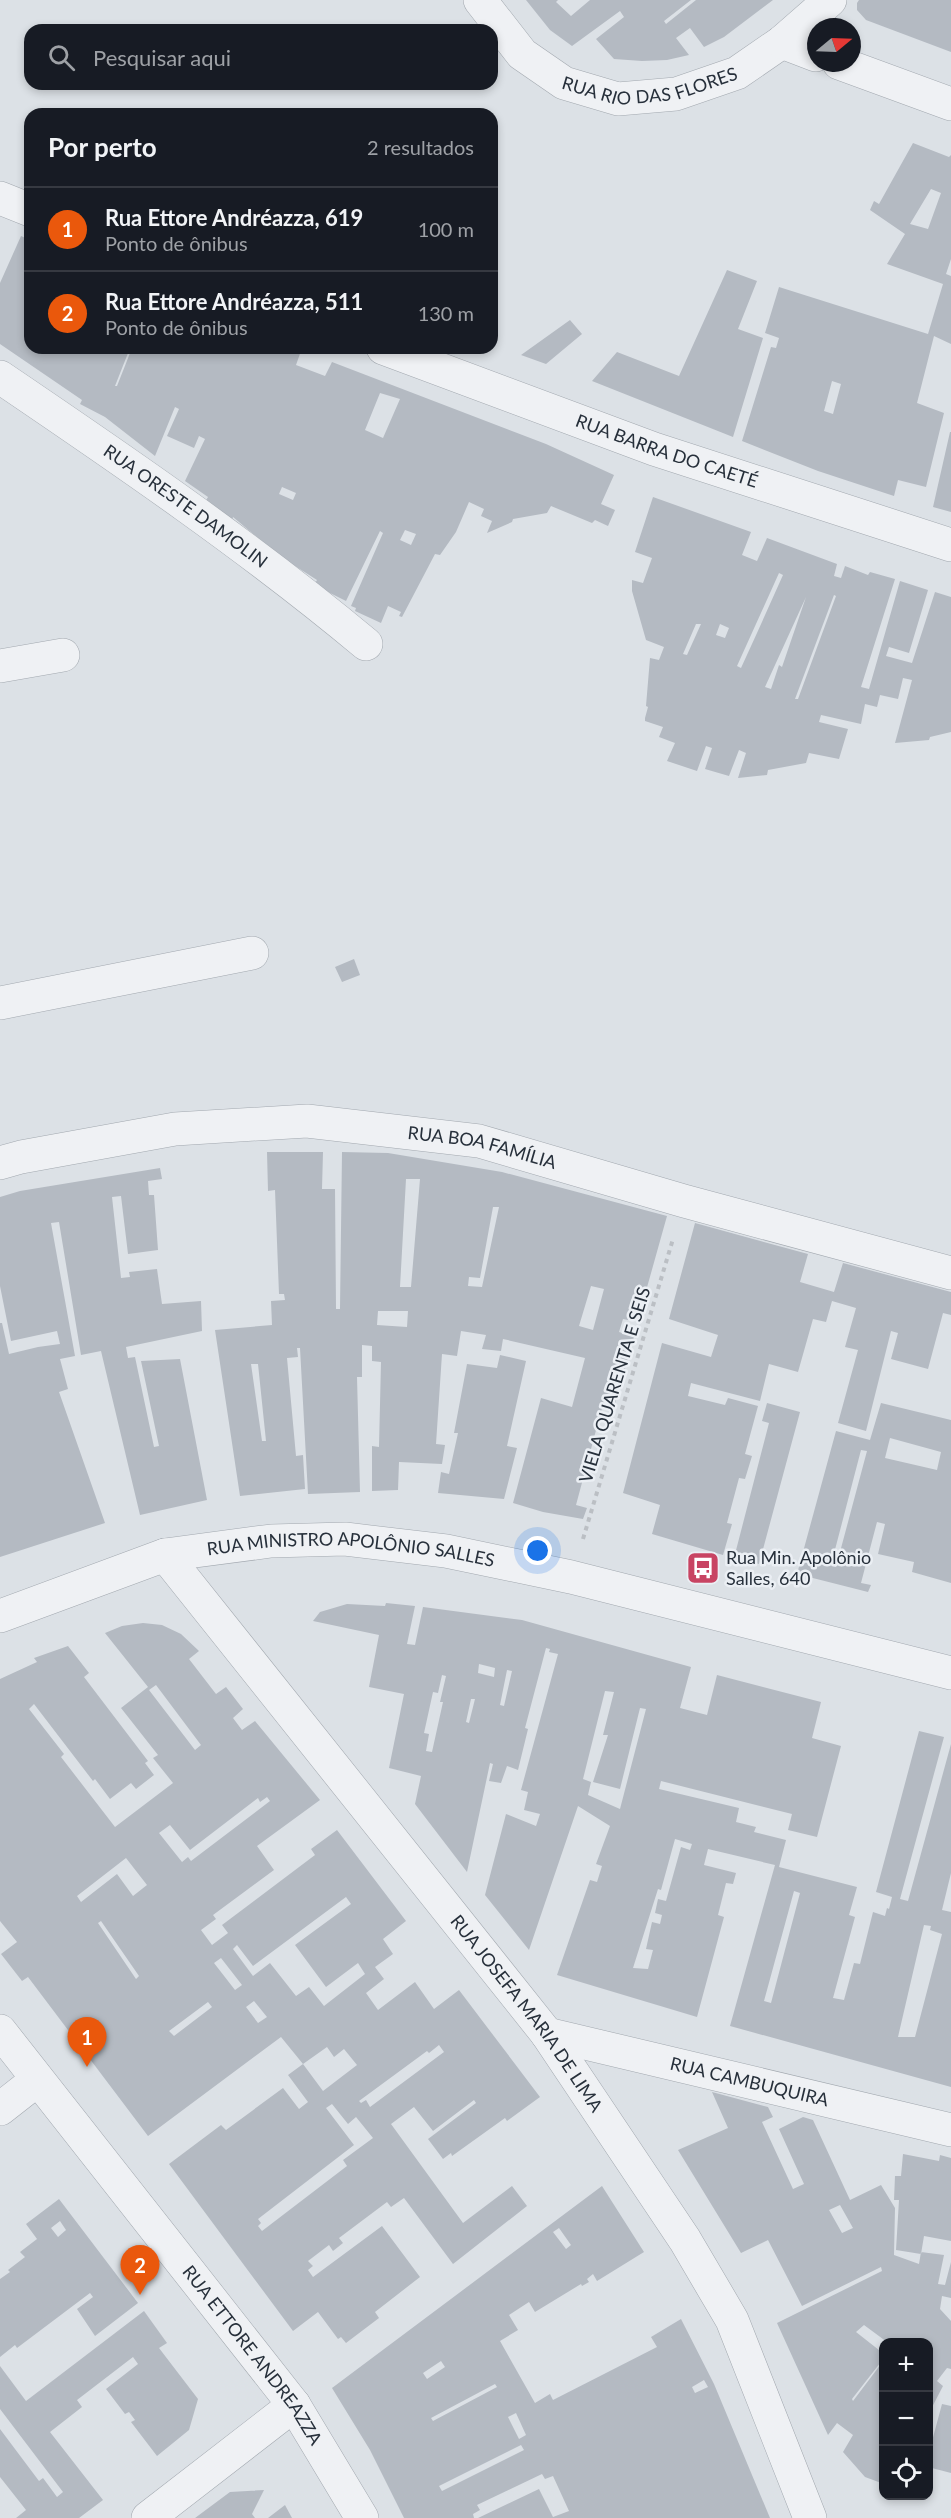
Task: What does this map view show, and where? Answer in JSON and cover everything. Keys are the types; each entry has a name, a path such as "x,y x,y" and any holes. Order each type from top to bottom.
{"street":[{"name":"RUA RIO DAS FLORES","path":"480,0 522,54 564,83 618,99 676,94 737,73 782,42 830,0"},
{"path":"782,42 807,52"},
{"path":"861,71 951,105"},
{"path":"0,198 24,208"},
{"name":"RUA BARRA DO CAETÉ","path":"399,354 654,449 951,545"},
{"name":"RUA ORESTE DAMOLIN","path":"0,377 73,426 317,603 366,644"},
{"path":"0,666 63,655"},
{"path":"0,1004 252,953"},
{"name":"RUA BOA FAMÍLIA","path":"0,1163 21,1157 174,1129 307,1121 479,1141 684,1201 951,1273"},
{"name":"RUA MINISTRO APOLÔNIO SALLES","path":"0,1616 165,1555 271,1540 345,1539 446,1551 571,1577 951,1673"},
{"name":"RUA JOSEFA MARIA DE LIMA","path":"165,1555 548,2034 685,2240 732,2320 810,2518"},
{"name":"RUA ETTORE ANDREAZZA","path":"0,2031 294,2405 362,2518"},
{"name":"RUA CAMBUQUIRA","path":"548,2034 951,2130"},
{"path":"0,2109 37,2080"},
{"path":"148,2518 294,2405"}],"path":[{"name":"VIELA QUARENTA E SEIS","path":"571,1577 684,1201"}],"building":[{"path":"526,0 558,0 556,2 571,16 590,0 691,0 664,21 666,24 696,0 773,0 724,37 704,47 690,28 676,38 689,55 667,60 642,61 614,59 596,39 624,17 620,11 572,46 550,30"},
{"path":"859,0 951,0 951,52 866,20 857,10"},
{"path":"913,143 949,157 951,155 951,259 946,274 951,276 951,344 934,336 917,403 944,413 926,487 898,480 894,496 818,471 742,441 771,347 776,348 779,338 765,333 779,287 928,334 943,284 887,264 905,234 870,210 874,201 879,204","holes":["931,189 941,193 928,229 910,224","832,381 841,384 833,414 824,411"]},
{"path":"21,236 24,237 24,354 128,354 115,386 117,386 130,354 300,354 296,365 325,376 332,362 546,444 614,475 601,504 615,510 608,526 595,520 592,523 551,506 547,513 513,519 512,522 487,533 492,521 481,516 484,509 469,502 456,532 440,555 435,554 402,617 399,616 401,612 388,606 381,623 355,611 356,608 351,606 383,533 380,531 346,601 314,585 317,580 281,557 233,517 232,520 204,504 208,497 185,481 205,439 199,436 194,448 167,436 179,409 175,407 155,456 105,417 80,404 82,400 0,344 0,283","holes":["380,393 400,399 383,438 365,430","282,487 296,493 293,500 279,494","405,530 416,534 411,545 400,540"]},
{"path":"727,270 757,281 738,329 763,338 733,437 592,381 617,352 679,376"},
{"path":"570,320 582,334 546,364 521,355"},
{"path":"951,432 951,512 933,507"},
{"path":"653,497 751,532 742,555 757,561 767,538 837,564 834,576 841,578 845,566 868,575 870,572 895,579 861,687 869,689 900,581 928,590 909,653 889,647 886,656 912,663 935,592 951,597 951,732 930,737 929,740 895,743 912,680 903,678 898,699 880,695 877,707 865,704 861,724 821,715 819,722 848,729 839,759 809,753 806,763 768,770 767,775 738,778 746,753 739,750 729,776 705,769 712,748 706,746 697,771 667,761 675,743 659,737 663,727 645,721 648,707 646,706 650,658 659,660 664,647 646,640 632,591 632,580 643,583 652,558 635,552","holes":["779,573 783,575 757,633 741,668 737,666","834,595 836,596 798,699 795,699","806,597 782,667 779,665 771,689 765,687","696,624 701,624 687,655 683,654","720,624 729,628 725,638 716,635"]},
{"path":"354,959 360,975 342,982 335,967"},
{"path":"267,1152 323,1152 322,1189 335,1189 336,1309 340,1309 342,1152 388,1153 502,1172 667,1216 646,1291 637,1289 628,1320 623,1319 619,1332 634,1337 615,1404 604,1401 576,1505 587,1508 583,1519 543,1512 513,1503 541,1398 572,1407 585,1358 503,1339 501,1351 482,1349 486,1335 461,1331 457,1356 442,1354 436,1444 445,1445 442,1464 399,1462 398,1490 372,1491 372,1446 379,1447 381,1362 372,1361 372,1346 362,1345 362,1377 357,1377 360,1492 308,1494 300,1348 297,1348 298,1357 287,1358 296,1456 303,1455 305,1489 240,1496 215,1330 272,1325 271,1301 285,1300 284,1294 279,1294 275,1190 268,1191","holes":["406,1179 420,1179 411,1287 400,1287","493,1207 499,1207 482,1287 468,1286 469,1277 480,1278","591,1286 604,1289 593,1330 579,1326","378,1311 408,1311 407,1327 377,1325","251,1364 258,1364 266,1441 262,1441"]},
{"path":"160,1168 162,1179 148,1181 149,1195 154,1195 158,1250 128,1254 121,1196 112,1197 121,1278 130,1277 129,1272 157,1269 162,1304 201,1301 202,1331 126,1347 128,1358 135,1357 154,1447 159,1446 141,1361 180,1359 207,1500 140,1515 101,1351 81,1355 59,1222 51,1223 75,1356 60,1359 68,1389 59,1392 105,1523 0,1557 0,1323 2,1323 9,1354 60,1344 57,1331 11,1341 0,1286 0,1197 20,1191"},
{"path":"695,1223 808,1254 800,1282 834,1292 843,1263 951,1292 951,1315 943,1313 928,1369 891,1359 898,1333 891,1331 866,1431 838,1423 858,1350 845,1347 856,1308 832,1301 826,1322 813,1319 798,1372 769,1364 760,1401 691,1383 688,1396 725,1405 728,1398 758,1406 745,1454 752,1456 745,1479 739,1478 727,1523 732,1524 723,1555 652,1534 660,1505 623,1493 662,1343 711,1357 718,1335 669,1319"},
{"path":"500,1355 526,1361 507,1446 517,1448 504,1499 438,1493 441,1472 449,1474 458,1433 454,1433 467,1364 497,1368"},
{"path":"767,1403 800,1412 759,1564 734,1558 769,1423 762,1421"},
{"path":"881,1403 951,1420 951,1583 912,1572 914,1562 878,1554 885,1524 877,1522 861,1583 871,1585 868,1592 797,1574 836,1431 870,1440","holes":["890,1438 941,1452 937,1470 885,1458","861,1450 867,1451 836,1567 831,1565"]},
{"path":"386,1603 415,1606 407,1644 415,1645 423,1607 522,1620 691,1667 680,1708 707,1715 717,1675 821,1702 812,1738 841,1746 817,1837 788,1830 792,1814 661,1781 659,1789 739,1808 736,1822 756,1827 754,1832 786,1840 779,1867 857,1887 849,1915 855,1917 833,1998 844,2000 854,1963 860,1964 873,1912 885,1916 887,1908 889,1909 892,1897 876,1892 919,1731 944,1737 900,1899 908,1901 951,1744 951,1873 942,1910 951,1912 951,2087 730,2026 775,1865 708,1849 704,1865 736,1873 733,1884 726,1883 718,1915 724,1917 697,2017 557,1975 590,1880 597,1882 602,1866 596,1864 610,1826 578,1806 529,1950 485,1895 506,1814 536,1826 540,1814 524,1810 528,1792 521,1790 558,1654 549,1652 550,1649 546,1648 525,1728 528,1729 518,1770 507,1766 501,1783 489,1781 493,1764 490,1763 467,1872 415,1804 421,1776 389,1768 404,1694 369,1687 379,1635 313,1621 320,1612 347,1604 385,1606","holes":["479,1664 495,1668 494,1677 478,1673","507,1670 512,1671 504,1706 500,1705","442,1675 446,1676 432,1752 426,1751 429,1734 424,1733 433,1692 438,1693","605,1691 614,1692 603,1735 608,1735 593,1782 620,1789 640,1708 646,1709 620,1809 588,1795 591,1782 583,1779","471,1699 475,1699 469,1723 466,1722","675,1839 692,1844 690,1850 681,1847 666,1901 658,1899 655,1913 662,1915 660,1924 652,1922 646,1949 653,1950 648,1969 633,1968 658,1889 661,1890","794,1891 800,1893 771,2003 764,2001","924,1925 931,1926 930,1930 942,1934 915,2037 898,2037"]},
{"path":"143,1623 162,1625 181,1634 199,1651 189,1659 216,1694 226,1687 243,1709 233,1718 242,1730 255,1721 320,1800 257,1846 274,1870 213,1915 216,1919 201,1930 212,1945 228,1933 222,1925 315,1855 311,1849 337,1830 406,1921 383,1939 393,1954 375,1967 384,1979 366,1993 378,2010 415,1982 434,2009 459,1990 540,2097 507,2121 505,2118 452,2156 451,2153 443,2159 428,2139 476,2103 474,2100 433,2131 414,2107 391,2124 463,2223 512,2186 527,2206 453,2264 404,2198 391,2207 387,2202 339,2238 343,2243 333,2251 329,2245 308,2261 313,2266 308,2270 313,2277 382,2226 420,2277 375,2312 379,2318 346,2343 341,2337 338,2339 318,2312 293,2331 169,2164 221,2125 226,2130 283,2088 299,2109 308,2102 288,2075 303,2064 281,2037 148,2136 28,1977 22,1981 1,1954 17,1942 0,1921 0,1679 37,1662 34,1658 68,1646 89,1673 84,1677 148,1761 145,1763 154,1775 136,1789 131,1783 110,1799 95,1779 93,1781 34,1704 29,1709 64,1754 61,1757 115,1827 173,1783 153,1758 158,1755 121,1708 148,1687 105,1633 122,1626","holes":["156,1685 201,1745 195,1750 149,1690","267,1797 270,1801 191,1861 188,1857 182,1862 159,1833 170,1825 190,1850 258,1798 260,1802","126,1858 147,1885 133,1896 117,1874 81,1902 77,1896","346,1897 351,1904 295,1945 326,1987 358,1963 365,1974 324,2006 309,1987 296,1996 270,1963 253,1976 233,1949 237,1945 253,1966","101,1921 139,1976 136,1979 98,1923","221,1958 242,1985 235,1990 214,1963","254,2001 267,2017 258,2023 246,2007","208,2002 212,2007 174,2036 169,2031","439,2045 444,2052 370,2107 366,2100 361,2103 359,2101 427,2051 429,2053","327,2047 334,2057 344,2049 357,2065 323,2091 303,2064","332,2104 348,2124 356,2117 373,2138 343,2160 347,2166 262,2231 258,2226 261,2223 258,2219 354,2145 326,2108"]},
{"path":"712,2092 768,2107 773,2117 762,2122 793,2189 804,2184 779,2129 803,2117 813,2120 850,2200 881,2185 895,2208 894,2255 919,2264 921,2252 944,2255 938,2284 945,2285 951,2262 951,2298 942,2296 940,2309 951,2321 951,2369 947,2368 937,2381 943,2386 933,2405 933,2338 882,2338 864,2325 856,2332 879,2350 879,2364 852,2399 853,2401 879,2367 879,2482 865,2477 843,2452 853,2435 837,2423 828,2435 777,2323 882,2271 881,2267 802,2306 768,2240 741,2253 678,2150 728,2128","holes":["840,2205 853,2228 842,2233 829,2210"]},
{"path":"903,2154 939,2161 940,2155 951,2158 951,2241 924,2236 921,2254 896,2250 899,2200 894,2200 895,2176 901,2176"},
{"path":"602,2186 644,2252 597,2281 593,2274 587,2279 589,2282 582,2286 581,2284 535,2312 529,2302 509,2315 518,2330 500,2341 535,2403 550,2394 553,2400 657,2347 651,2337 681,2319 714,2384 770,2518 478,2518 539,2489 553,2517 569,2511 553,2476 545,2479 542,2474 477,2505 480,2510 473,2514 474,2518 404,2518 370,2450 332,2388","holes":["559,2228 571,2245 566,2249 553,2232","441,2361 445,2367 427,2379 423,2373","704,2380 708,2387 695,2393 692,2387","495,2384 497,2387 433,2421 431,2418","516,2413 526,2435 519,2439 508,2417","521,2445 524,2450 442,2491 439,2486"]},
{"path":"59,2199 138,2303 95,2336 77,2309 93,2297 90,2293 17,2348 15,2345 0,2357 0,2279 25,2257 20,2252 37,2239 26,2224","holes":["60,2221 66,2230 58,2237 51,2228"]},
{"path":"144,2311 167,2343 159,2348 198,2399 189,2430 157,2456 131,2422 135,2420 129,2412 125,2414 106,2389 138,2364 133,2357 77,2400 82,2407 50,2432 103,2500 79,2518 16,2518 26,2510 0,2477 0,2429 39,2481 43,2478 57,2497 63,2492 0,2409 0,2366 26,2401"},
{"path":"942,2404 951,2406 951,2473 933,2468 933,2437"},
{"path":"264,2490 252,2514 255,2518 195,2518 230,2492"},
{"path":"285,2505 292,2518 268,2518"}],"place":[{"name":"Rua Min. Apolônio Salles, 640","path":"703,1568"},
{"name":"Rua Ettore Andréazza, 619","path":"87,2067"},
{"name":"Rua Ettore Andréazza, 511","path":"140,2295"}]}
